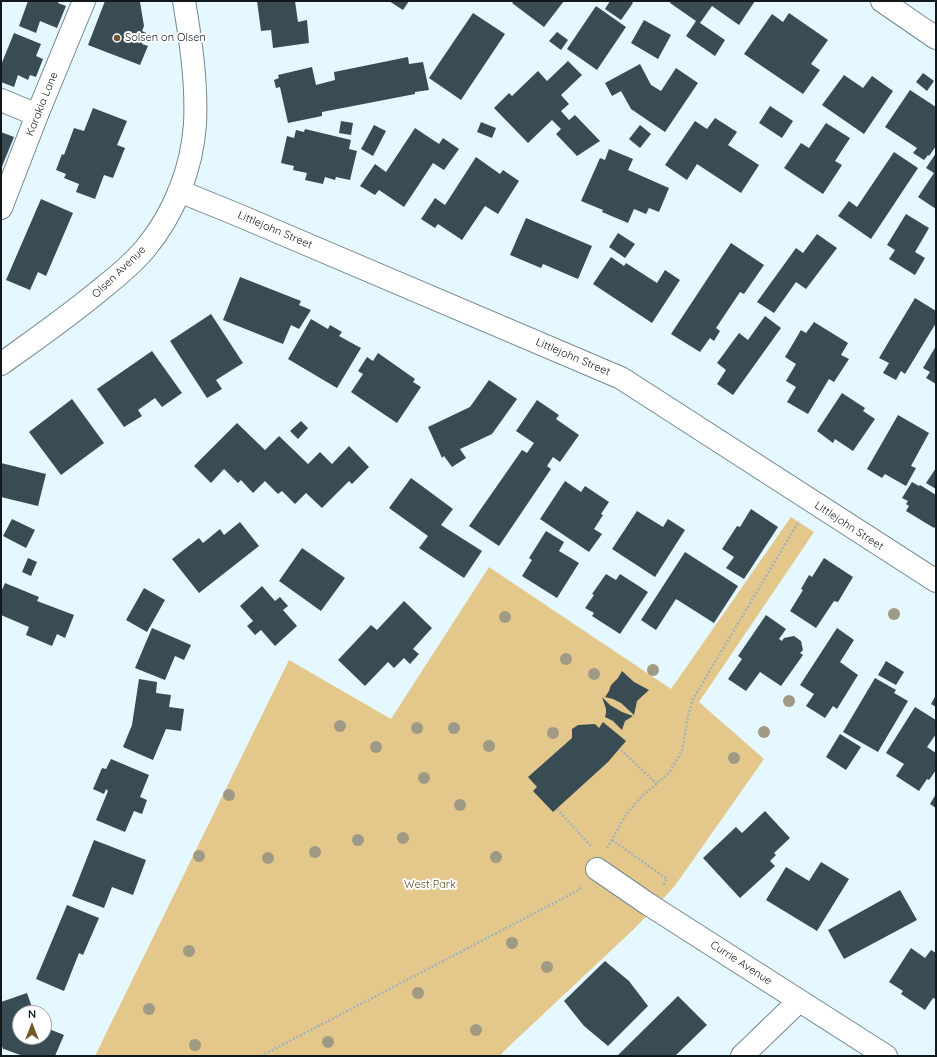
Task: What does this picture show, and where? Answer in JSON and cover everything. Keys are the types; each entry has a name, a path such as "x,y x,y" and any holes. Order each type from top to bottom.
{"street":[{"name":"Karakia Lane","path":"1,208 37,114 84,1"},
{"name":"Olsen Avenue","path":"3,358 82,306 118,276 145,249 166,220 179,192 190,162 195,125 195,94 192,51 184,1"},
{"path":"882,1 936,38"},
{"path":"1,100 37,114"},
{"name":"Littlejohn Street","path":"179,192 238,215 621,378 936,582"},
{"name":"Currie Avenue","path":"595,868 648,904 886,1056"},
{"path":"742,1056 799,1001"}],"path":[{"path":"261,1056 579,890 595,868 625,816 640,798 669,773 682,751 688,716 693,699 802,515"},
{"path":"621,750 657,784"},
{"path":"557,809 591,846"},
{"path":"612,840 667,880 663,886"}],"green space":[{"name":"West Park","path":"791,517 814,532 699,702 764,759 674,887 636,927 500,1056 95,1056 289,660 391,719 489,567 671,689"}],"building":[{"path":"28,1 59,1 58,3 66,6 57,28 40,21 36,33 19,26"},
{"name":"Solsen on Olsen","path":"105,1 140,2 144,26 142,31 146,33 142,44 148,46 140,65 88,45"},
{"path":"257,1 295,1 298,22 307,20 309,43 273,48 271,30 261,31"},
{"path":"389,1 409,1 403,10"},
{"path":"514,1 564,1 544,27 512,3"},
{"path":"610,1 631,1 633,3 621,20 605,9"},
{"path":"671,1 755,1 739,25 712,6 700,23 725,40 715,56 686,36 696,21 670,3"},
{"path":"596,6 626,27 597,70 567,49"},
{"path":"473,13 505,34 461,100 429,78"},
{"path":"789,13 828,40 811,64 820,70 803,94 744,54 772,14 783,22"},
{"path":"644,20 671,35 658,59 631,43"},
{"path":"557,32 568,40 561,50 549,41"},
{"path":"14,33 41,44 36,56 43,59 36,77 30,75 28,80 18,75 14,87 1,82 1,65"},
{"path":"408,57 409,64 423,62 429,90 322,112 322,116 288,123 280,87 276,88 274,80 279,78 278,75 312,67 316,85 335,80 334,72"},
{"path":"568,61 582,75 561,95 569,104 561,111 569,120 575,115 600,141 577,156 556,134 561,129 552,120 528,143 494,108 509,93 512,96 538,71 547,81"},
{"path":"640,64 651,85 661,91 676,68 698,83 665,132 631,109 621,91 612,96 605,83"},
{"path":"923,73 934,81 927,91 916,82"},
{"path":"844,75 863,88 872,76 893,91 864,134 822,105"},
{"path":"910,90 936,107 936,146 924,160 913,153 917,148 885,127"},
{"path":"770,106 793,121 782,138 759,123"},
{"path":"93,108 127,121 117,145 125,148 113,178 104,175 95,199 76,192 79,184 64,178 66,174 56,170 62,154 64,155 74,128 84,131"},
{"path":"715,118 737,132 728,145 759,165 741,193 697,164 687,180 665,165 695,121 707,129"},
{"path":"341,121 353,123 351,135 339,133"},
{"path":"481,122 496,128 492,138 477,132"},
{"path":"826,123 850,138 835,161 842,165 823,194 784,168 801,143 809,148"},
{"path":"374,125 386,131 373,156 361,149"},
{"path":"640,125 651,134 640,148 629,139"},
{"path":"415,128 439,144 443,138 459,149 444,170 433,163 404,207 379,190 375,195 360,186 375,164 386,172"},
{"path":"305,129 351,140 349,149 357,151 350,180 336,177 335,180 325,177 323,184 305,180 307,173 293,170 294,166 281,163 287,136 294,138 296,130 304,132"},
{"path":"1,132 14,137 1,169"},
{"path":"609,149 633,159 628,170 669,188 659,212 649,208 646,214 634,209 628,223 581,201 600,158 605,160"},
{"path":"894,152 918,168 871,239 838,216 849,201 857,207"},
{"path":"936,153 936,209 918,197 934,173 926,168"},
{"path":"476,157 500,174 503,170 519,181 498,214 485,206 462,240 438,224 435,228 421,219 435,198 445,205"},
{"path":"41,199 73,213 46,276 38,272 30,290 6,280"},
{"path":"906,214 929,228 915,252 925,258 915,275 889,259 895,250 887,245"},
{"path":"526,218 592,246 578,279 543,264 541,268 510,255"},
{"path":"618,233 635,244 625,258 609,247"},
{"path":"817,234 837,248 806,289 796,282 774,313 757,302 796,248 803,253"},
{"path":"731,243 764,265 744,294 740,292 716,328 720,331 714,341 710,338 700,352 671,334"},
{"path":"611,257 624,266 626,263 657,283 665,270 680,280 652,323 593,284"},
{"path":"240,277 301,301 299,305 311,310 299,329 291,325 283,344 223,320"},
{"path":"915,298 936,311 936,323 905,374 901,371 896,380 883,373 889,363 879,358"},
{"path":"211,314 243,363 216,380 222,389 207,398 170,341"},
{"path":"765,316 781,328 733,395 717,384 726,370 717,363 739,333 748,340"},
{"path":"311,319 328,329 330,325 342,332 339,336 361,348 337,388 288,359"},
{"path":"814,322 848,343 841,355 849,359 834,382 829,379 808,414 787,402 796,387 786,381 796,364 785,357 801,330 806,333"},
{"path":"936,346 936,384 926,378 930,372 923,368"},
{"path":"152,351 182,393 162,407 155,398 138,410 142,416 124,427 97,389"},
{"path":"378,353 415,379 413,382 421,387 397,423 351,392 363,374 358,371 367,357 373,361"},
{"path":"489,380 517,399 492,434 460,449 466,458 452,467 444,456 442,458 428,427 470,407"},
{"path":"842,393 865,408 863,411 875,419 853,451 835,439 833,443 817,431"},
{"path":"72,399 104,443 61,475 29,432"},
{"path":"537,400 559,415 556,419 579,435 560,462 553,457 547,466 551,469 499,546 469,526 522,450 527,453 534,443 516,431"},
{"path":"898,415 929,433 911,466 916,468 906,486 885,474 882,478 867,469"},
{"path":"301,421 308,428 298,439 290,431"},
{"path":"237,423 265,450 279,436 308,464 320,452 332,464 349,446 369,467 352,484 349,481 322,508 306,493 295,504 282,491 278,494 265,481 253,493 241,480 238,483 224,469 211,483 194,466"},
{"path":"1,463 46,474 38,506 1,497"},
{"path":"936,468 936,489 926,483"},
{"path":"411,478 453,509 441,525 482,551 464,578 419,548 428,536 389,508"},
{"path":"565,481 581,492 585,486 609,502 594,529 602,534 589,552 540,519"},
{"path":"912,482 936,495 936,526 934,528 906,511 909,506 906,504 908,501 902,498"},
{"path":"751,509 778,527 744,579 726,568 734,557 722,549 737,526 740,527"},
{"path":"637,511 663,527 668,519 685,530 655,577 612,549"},
{"path":"12,519 35,530 26,548 3,536"},
{"path":"240,522 259,546 199,593 172,559 199,538 203,543 220,529 224,535"},
{"path":"546,531 564,542 559,551 579,563 557,598 522,576 532,560 529,558"},
{"path":"302,548 345,578 321,611 279,581"},
{"path":"685,552 738,586 714,623 676,599 656,630 641,620"},
{"path":"28,558 37,562 31,576 22,572"},
{"path":"824,558 853,577 838,602 834,601 816,628 790,611 803,590 801,589 809,575 812,577"},
{"path":"606,574 616,580 620,574 648,592 620,634 592,616 594,613 585,608 594,595 592,594"},
{"path":"5,583 39,597 37,601 74,615 65,638 57,634 52,646 26,635 29,627 1,615 1,592"},
{"path":"262,586 275,601 280,597 288,606 283,610 297,626 275,646 261,630 255,635 247,626 253,621 240,606"},
{"path":"144,588 165,600 147,632 126,620"},
{"path":"404,601 432,628 413,649 419,654 410,664 404,658 394,668 388,662 365,686 338,660 371,625 377,630"},
{"path":"766,615 786,629 779,639 782,641 784,638 794,636 801,641 803,650 800,653 803,655 781,686 760,672 746,691 728,679 742,659 738,656"},
{"path":"152,628 191,645 184,660 175,656 165,680 135,668"},
{"path":"837,628 854,640 840,662 858,675 837,709 833,706 825,718 806,706 814,694 800,685"},
{"path":"886,661 904,672 896,685 878,675"},
{"path":"622,671 634,682 649,690 637,701 634,715 621,703 605,697 611,685"},
{"path":"875,678 896,690 894,693 908,701 878,752 843,732"},
{"path":"139,679 157,682 156,693 171,695 169,707 184,709 181,731 166,729 153,760 123,747 132,725"},
{"path":"936,695 936,707 931,704"},
{"path":"602,697 610,705 633,716 625,721 622,730 613,721 605,717 606,709"},
{"path":"915,707 936,720 936,734 927,747 936,753 936,770 929,780 927,779 919,791 896,776 904,764 886,753"},
{"path":"603,722 626,741 608,762 553,812 533,791 537,787 528,777 572,738 572,729 578,725 595,724 599,728"},
{"path":"840,734 861,747 846,770 826,757"},
{"path":"111,759 149,775 140,797 147,800 142,814 134,811 125,832 96,820 108,791 106,789 104,794 93,789 102,768 106,769"},
{"path":"936,794 936,808 930,804"},
{"path":"765,811 790,838 774,853 776,855 770,861 775,866 740,898 703,858 736,827 742,833"},
{"path":"94,840 146,860 133,895 112,887 104,908 72,896"},
{"path":"821,862 849,879 817,931 766,900 786,867 809,881"},
{"path":"900,890 917,920 844,959 828,930"},
{"path":"67,905 99,918 83,955 79,953 64,991 36,979"},
{"path":"911,948 925,958 931,950 936,953 936,999 933,998 925,1010 901,994 903,991 889,982"},
{"path":"605,961 629,981 648,1006 608,1046 584,1026 564,1001"},
{"path":"27,993 31,1005 12,1005 12,1045 52,1045 52,1030 64,1035 55,1056 23,1056 3,1049 1,1043 1,1002"},
{"path":"678,996 707,1025 675,1056 617,1056"}],"place":[{"name":"Solsen on Olsen","path":"117,38"}]}
